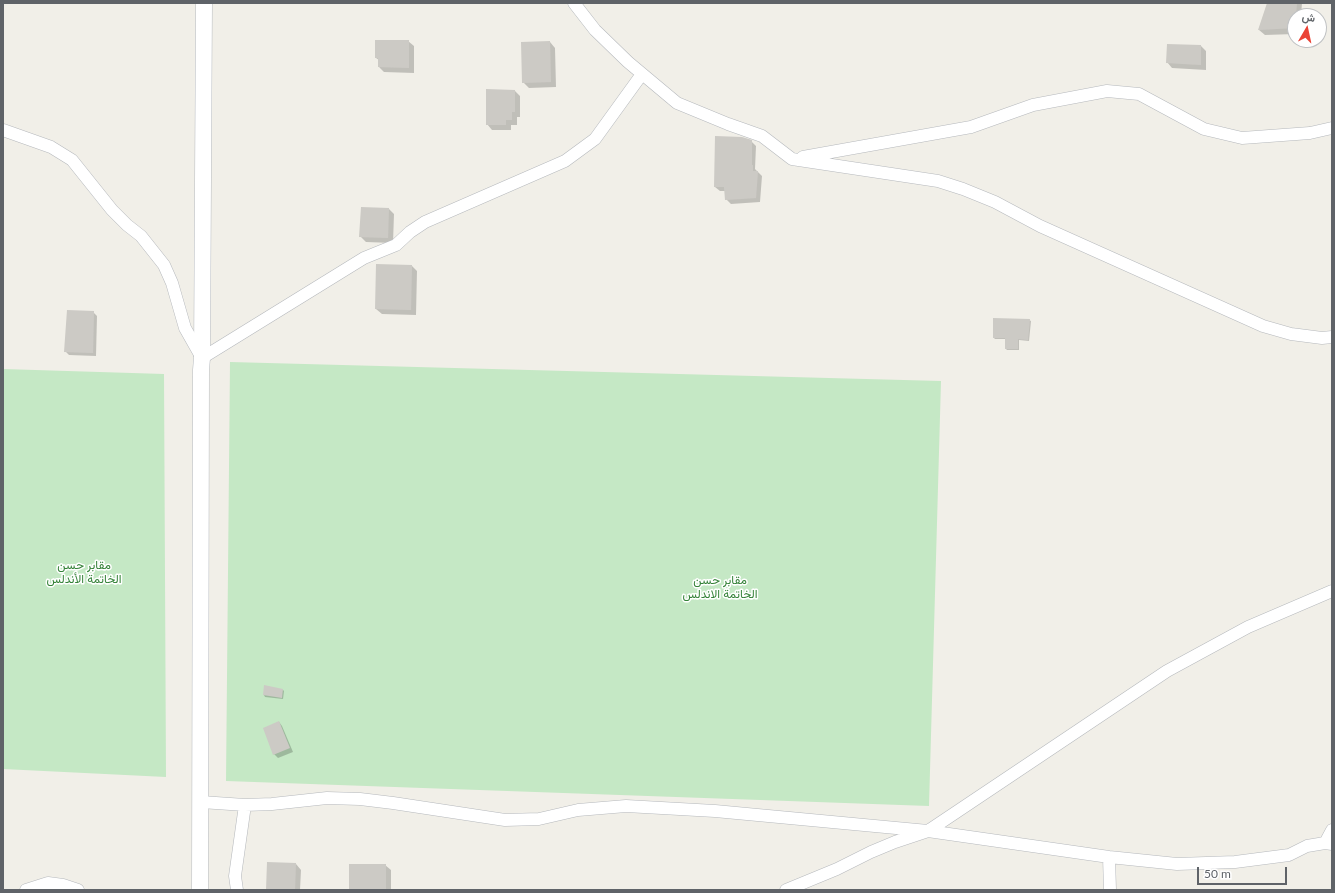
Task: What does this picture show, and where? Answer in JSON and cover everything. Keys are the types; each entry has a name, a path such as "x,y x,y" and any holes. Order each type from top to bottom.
{"street":[{"path":"200,890 201,370 204,3"},
{"path":"574,3 595,30 642,74 677,103 762,136 792,159 938,181 963,189 995,202 1040,226 1263,326 1291,334 1322,338 1332,337"},
{"path":"202,358 364,258 396,245 410,232 425,222 565,161 594,139 642,74"},
{"path":"792,159 971,127 1033,105 1107,91 1139,94 1204,129 1242,138 1310,133 1332,128"},
{"path":"3,130 51,147 72,160 112,210 141,236 164,265 172,283 185,328 202,358"},
{"path":"786,890 837,869 883,847 928,831 1167,671 1248,627 1332,591"},
{"path":"201,802 244,805 272,804 326,798 360,799 505,820 539,819 578,810 626,806 715,811 928,831 1109,857 1177,864 1235,862 1289,855 1307,846 1328,843 1332,830"},
{"path":"236,890 235,876 244,805"},
{"path":"1109,857 1110,890"},
{"path":"26,890 48,883 63,885 78,890"}],"green space":[{"name":"مقابر حسن الخاتمة الاندلس","path":"230,362 941,381 929,806 226,781"},
{"name":"مقابر حسن الخاتمة الأندلس","path":"3,369 164,374 166,777 3,769"}],"building":[{"path":"1267,3 1297,3 1297,8 1287,8 1287,28 1258,30"},
{"path":"375,40 409,40 409,68 378,67 378,58 375,58"},
{"path":"550,41 551,82 522,83 521,42"},
{"path":"1167,44 1201,45 1201,65 1166,63"},
{"path":"486,89 515,90 515,112 512,112 512,120 506,120 506,125 486,125"},
{"path":"715,136 742,137 752,140 753,171 758,171 756,198 725,200 724,187 714,187"},
{"path":"361,207 389,208 388,238 359,237"},
{"path":"376,264 412,265 411,310 375,309"},
{"path":"67,310 94,311 93,353 64,352"},
{"path":"993,318 1030,319 1028,340 1018,339 1018,349 1005,349 1005,338 993,338"},
{"path":"264,685 283,689 282,698 263,695"},
{"path":"279,721 290,748 273,755 263,728"},
{"path":"267,862 296,863 295,890 266,890"},
{"path":"349,864 386,864 386,890 349,890"}]}
